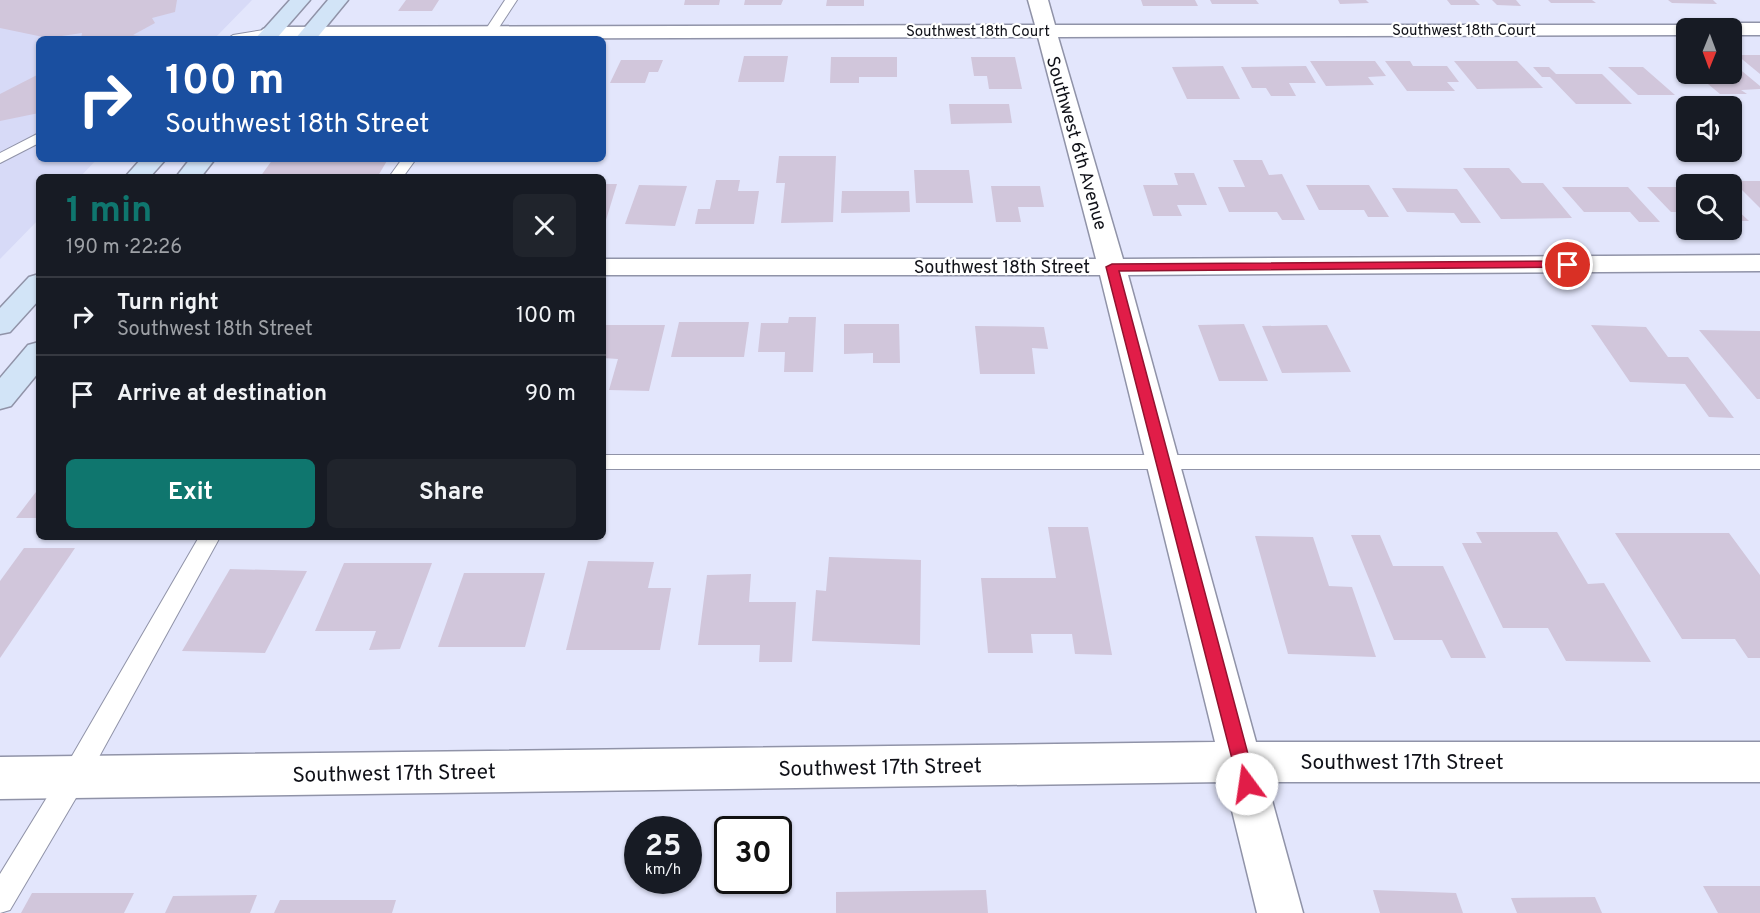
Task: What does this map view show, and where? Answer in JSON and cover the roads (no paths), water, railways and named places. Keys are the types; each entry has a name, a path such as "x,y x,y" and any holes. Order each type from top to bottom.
{"main road":[{"path":"268,36 300,0"},
{"path":"307,36 338,0"},
{"path":"140,174 151,162"},
{"path":"190,174 200,162"},
{"path":"0,325 36,286"},
{"path":"0,398 36,356"}],"street":[{"name":"Southwest 18th Court","path":"268,36 494,34 1042,15 1676,29"},
{"name":"Southwest 6th Avenue","path":"1042,15 1112,267 1280,913"},
{"path":"1742,29 1760,29"},
{"name":"Southwest 18th Street","path":"606,267 1760,264"},
{"name":"Southwest 17th Street","path":"0,778 1241,762 1760,762"}],"lane":[{"path":"494,34 511,0"},
{"path":"0,159 36,139"},
{"path":"606,462 1760,462"},
{"path":"0,900 74,777 208,540"}]}
